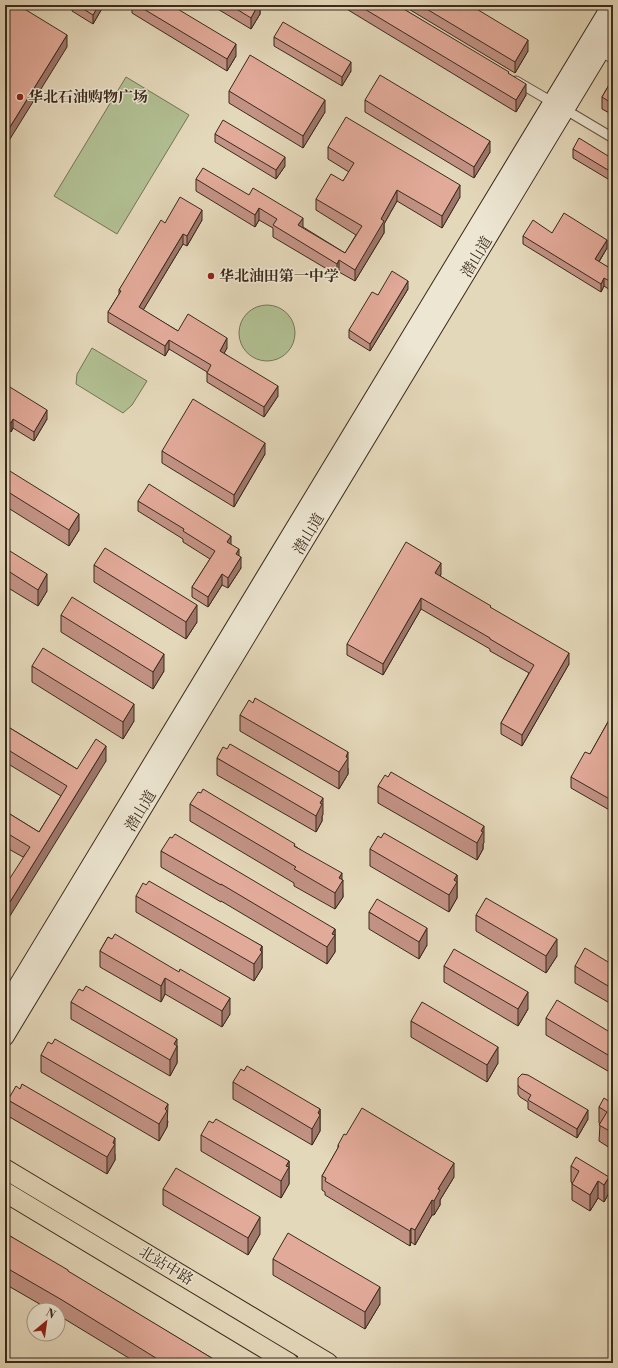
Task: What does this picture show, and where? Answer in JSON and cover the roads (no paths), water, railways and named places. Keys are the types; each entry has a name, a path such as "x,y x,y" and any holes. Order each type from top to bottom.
{"main road":[{"name":"潜山道","path":"5,1037 559,106 611,5"},
{"name":"潜山道","path":"5,1006 559,106 607,54 613,31"},
{"name":"北站中路","path":"5,1169 317,1360"},
{"name":"北站中路","path":"5,1192 289,1363"}],"street":[{"path":"511,78 613,138"}],"place":[{"name":"华北石油购物广场","path":"20,97"},
{"name":"华北油田第一中学","path":"211,276"}]}
